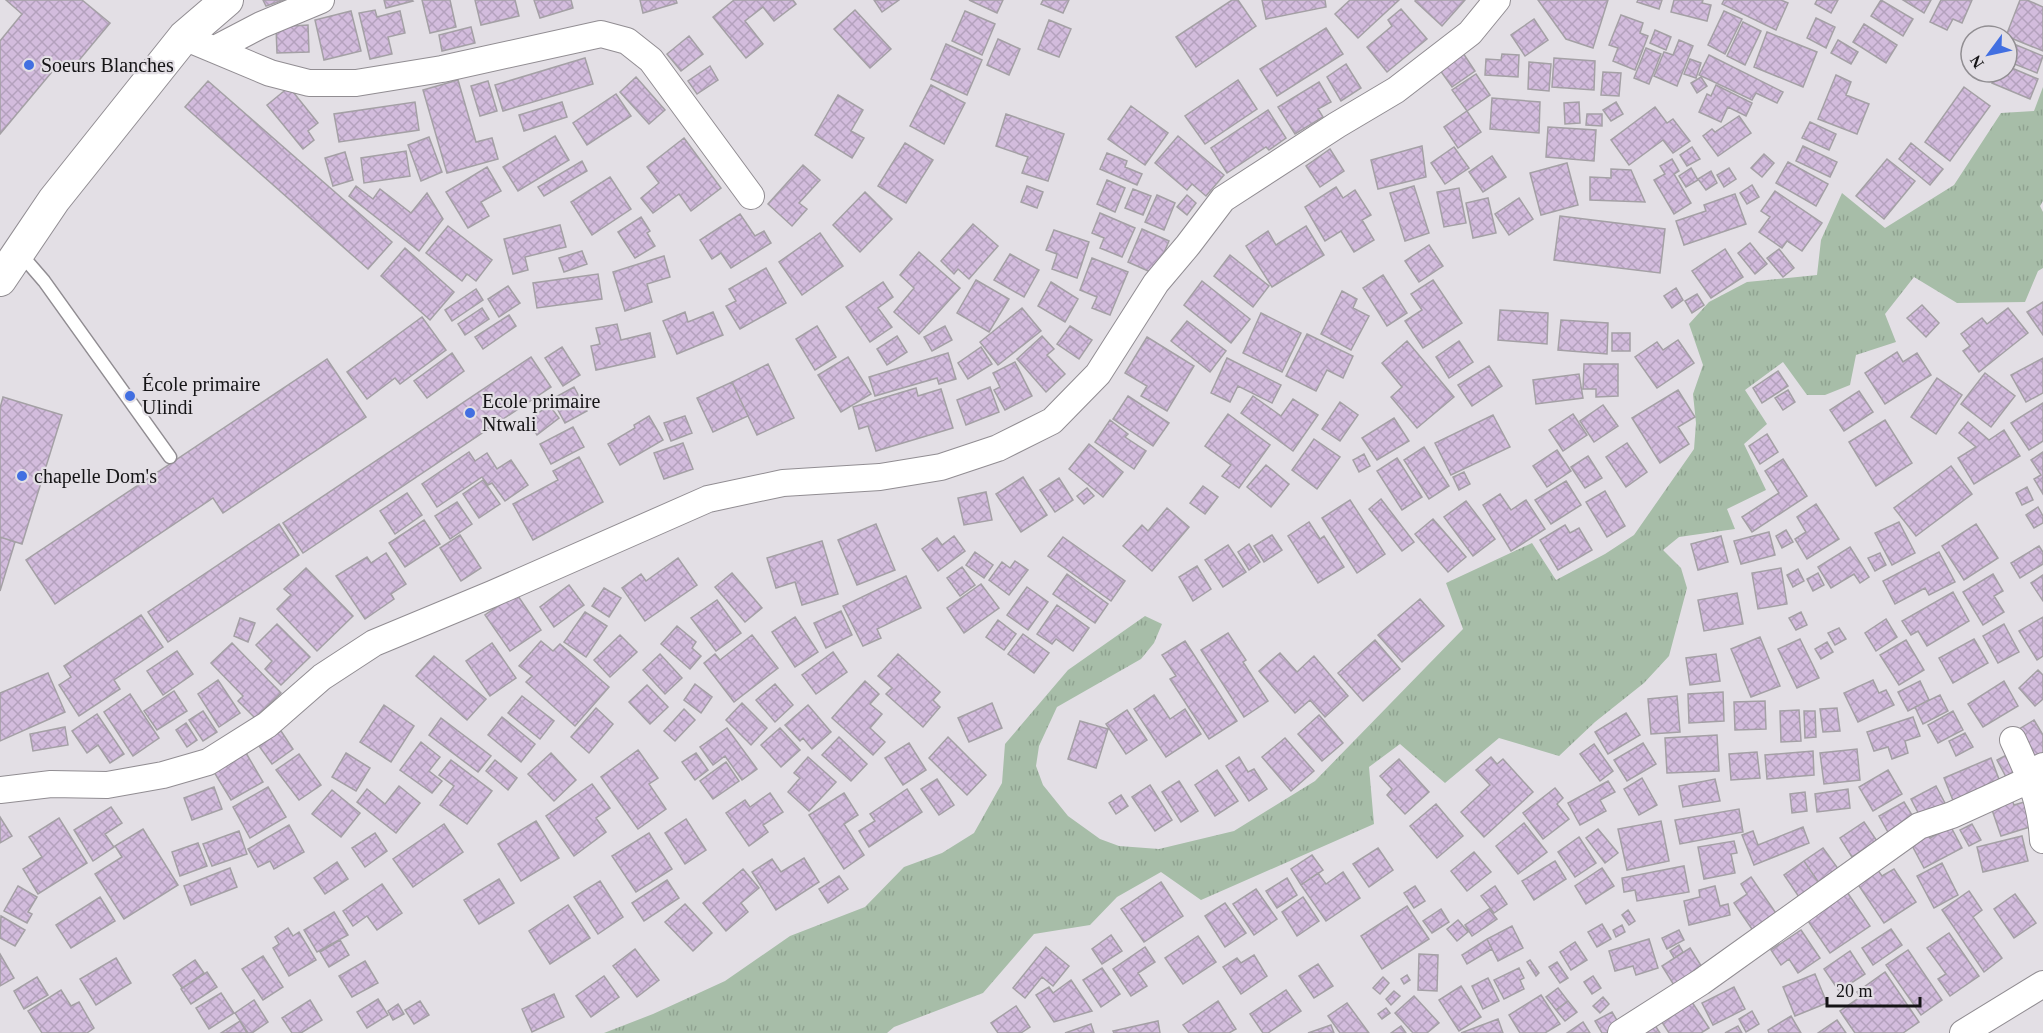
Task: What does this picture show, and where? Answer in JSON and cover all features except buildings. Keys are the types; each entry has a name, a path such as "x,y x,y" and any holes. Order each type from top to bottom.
{"street":[{"path":"0,280 54,200 184,37 227,0"},
{"path":"215,50 261,25 321,0"},
{"path":"0,790 51,784 107,785 163,775 208,762 267,724 322,677 374,643 708,499 783,483 880,477 941,467 998,448 1052,421 1098,374 1156,283 1223,199 1337,125 1396,90 1470,33 1497,0"},
{"path":"184,37 270,73 309,83 356,83 442,69 601,34 627,41 651,60 751,196"},
{"path":"2013,740 2037,772 2043,840"},
{"path":"1620,1033 1701,982 1918,826 1952,814 2037,772"},
{"path":"1963,1033 2043,984"}],"lane":[{"path":"19,252 44,282 170,457"}],"green space":[{"path":"2043,87 2043,201 2040,206 2043,212 2043,268 2038,271 2025,302 1957,303 1914,277 1885,314 1896,342 1856,355 1850,385 1825,395 1807,395 1783,362 1745,390 1767,424 1744,444 1766,490 1727,509 1735,529 1679,537 1663,550 1681,568 1687,588 1669,656 1644,683 1595,722 1559,756 1499,738 1445,783 1400,744 1369,767 1374,824 1201,900 1161,872 1117,897 1090,925 1034,934 983,993 894,1027 887,1033 604,1033 653,1014 725,981 790,936 865,907 904,867 942,853 974,833 1002,783 1005,744 1068,670 1145,616 1162,624 1154,643 1141,659 1057,707 1039,746 1036,766 1043,785 1068,816 1100,839 1119,846 1159,849 1234,831 1315,781 1463,629 1446,583 1532,543 1556,580 1605,554 1634,535 1694,449 1696,423 1693,394 1703,365 1689,324 1709,302 1747,282 1817,275 1821,240 1842,193 1885,228 1954,185 2001,113 2034,111"}],"place":[{"name":"Soeurs Blanches","path":"29,65"},
{"name":"École primaire Ulindi","path":"130,396"},
{"name":"Ecole primaire Ntwali","path":"470,413"},
{"name":"chapelle Dom's","path":"22,476"}]}
